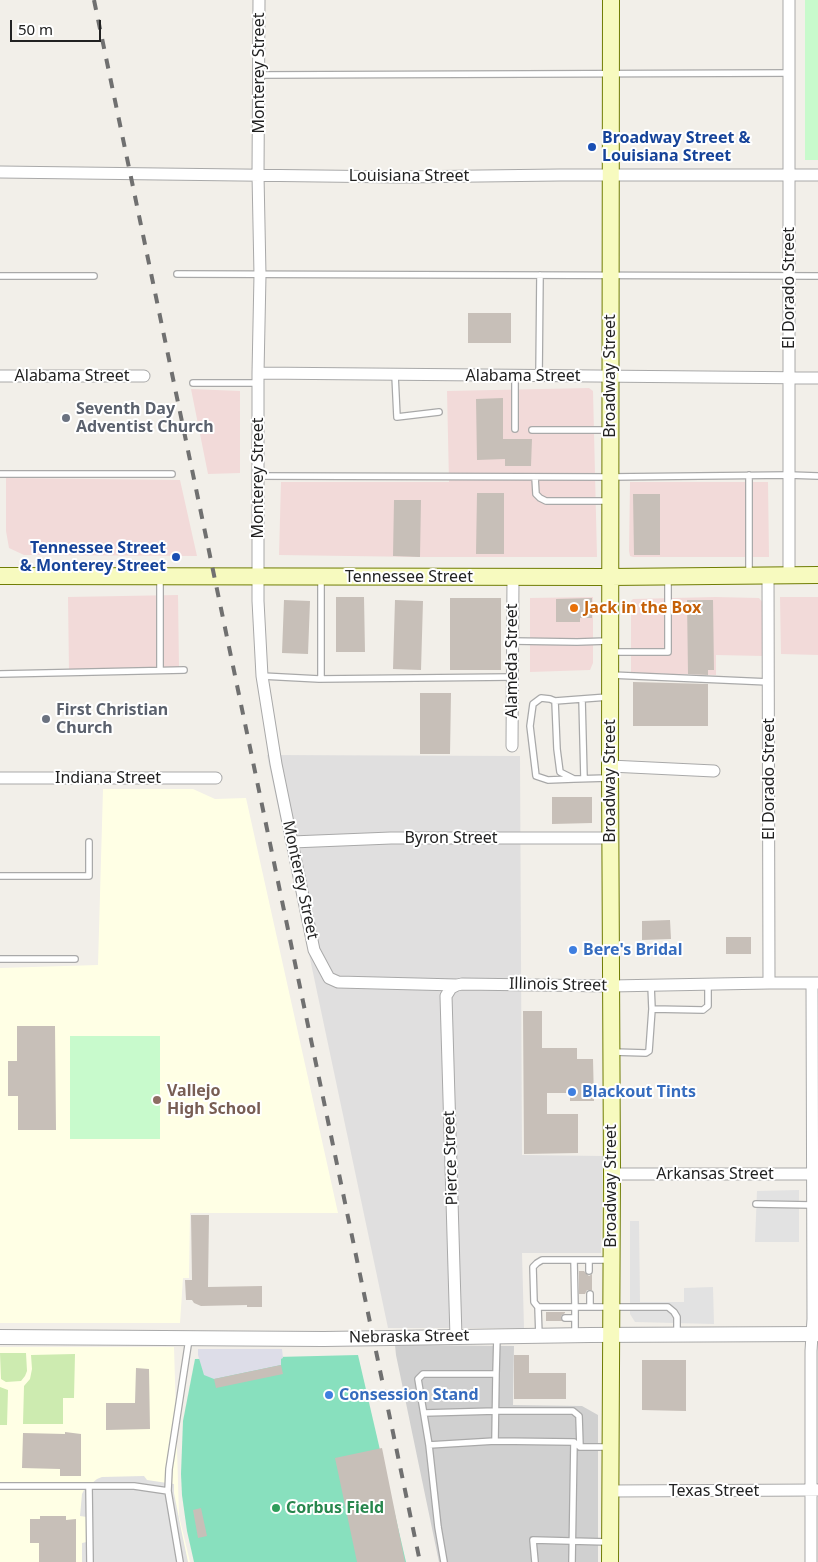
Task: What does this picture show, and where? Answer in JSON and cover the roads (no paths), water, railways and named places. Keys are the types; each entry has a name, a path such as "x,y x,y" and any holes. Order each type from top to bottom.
{"main road":[{"name":"Broadway Street","path":"610,1562 612,1174 610,986 610,275 612,0"},
{"name":"Tennessee Street","path":"0,576 610,577 818,575"}],"street":[{"name":"Monterey Street","path":"259,0 258,577 262,676 276,764 315,952"},
{"name":"El Dorado Street","path":"789,0 789,575"},
{"name":"Louisiana Street","path":"0,172 400,178 818,175"},
{"name":"Alabama Street","path":"258,378 395,375 818,378"},
{"name":"Alabama Street","path":"0,376 144,376"},
{"name":"El Dorado Street","path":"768,575 769,983"},
{"name":"Alameda Street","path":"512,746 513,577"},
{"path":"610,772 714,771"},
{"name":"Indiana Street","path":"0,778 216,778"},
{"name":"Byron Street","path":"292,842 391,838 610,838"},
{"name":"Illinois Street","path":"315,952 329,978 338,982 610,986 815,983"},
{"path":"811,1562 814,1490 815,1334 813,1319 812,1205 815,1174 815,983"},
{"name":"Pierce Street","path":"456,1336 446,996 451,988 457,985"},
{"name":"Arkansas Street","path":"612,1174 815,1174"},
{"name":"Nebraska Street","path":"0,1337 324,1339 456,1336 815,1334"},
{"name":"Texas Street","path":"610,1491 814,1490"}],"lane":[{"path":"260,75 789,73"},
{"path":"177,274 818,276"},
{"path":"539,376 540,275"},
{"path":"0,276 94,276"},
{"path":"395,375 396,417 439,412"},
{"path":"515,376 516,429"},
{"path":"194,383 258,378"},
{"path":"532,430 611,430"},
{"path":"0,474 172,474"},
{"path":"259,476 610,477 789,474 818,476"},
{"path":"749,475 749,575"},
{"path":"535,477 536,494 546,501 610,501"},
{"path":"512,641 610,646 668,652 668,576"},
{"path":"160,577 160,670"},
{"path":"321,577 321,679"},
{"path":"0,674 184,670"},
{"path":"610,674 769,682"},
{"path":"262,676 321,679 512,677"},
{"path":"610,697 555,701 541,698 533,704 530,726 536,776 548,780 574,779 610,772"},
{"path":"582,699 584,778"},
{"path":"555,701 560,772 574,779"},
{"path":"0,876 89,876 89,842"},
{"path":"0,959 75,959"},
{"path":"652,1010 703,1010 708,1006 708,984"},
{"path":"611,1052 646,1053 649,1051 652,1010 651,985"},
{"path":"756,1204 812,1205"},
{"path":"539,1336 538,1306 534,1302 534,1267 537,1263 542,1260 611,1260"},
{"path":"574,1260 575,1335"},
{"path":"589,1260 589,1271"},
{"path":"590,1294 590,1307"},
{"path":"538,1306 668,1307 677,1317 677,1334"},
{"path":"538,1318 546,1318"},
{"path":"565,1318 575,1318"},
{"path":"495,1441 497,1336"},
{"path":"180,1562 168,1492 169,1469 189,1338"},
{"path":"444,1562 438,1527 429,1445 418,1379 423,1374 496,1374"},
{"path":"424,1413 496,1411 574,1412 579,1416 580,1447"},
{"path":"429,1445 495,1441 574,1442 580,1447 610,1447"},
{"path":"572,1562 574,1442"},
{"path":"0,1486 134,1486 168,1492"},
{"path":"89,1487 90,1562"},
{"path":"535,1562 533,1540 610,1542"}],"railway":[{"path":"94,0 420,1562"}],"place":[{"name":"Broadway Street & Louisiana Street","path":"592,147"},
{"name":"Seventh Day Adventist Church","path":"66,418"},
{"name":"Tennessee Street & Monterey Street","path":"176,557"},
{"name":"Jack in the Box","path":"574,608"},
{"name":"First Christian Church","path":"46,719"},
{"name":"Bere's Bridal","path":"573,950"},
{"name":"Blackout Tints","path":"572,1092"},
{"name":"Vallejo High School","path":"157,1100"},
{"name":"Consession Stand","path":"329,1395"},
{"name":"Corbus Field","path":"276,1508"}]}
